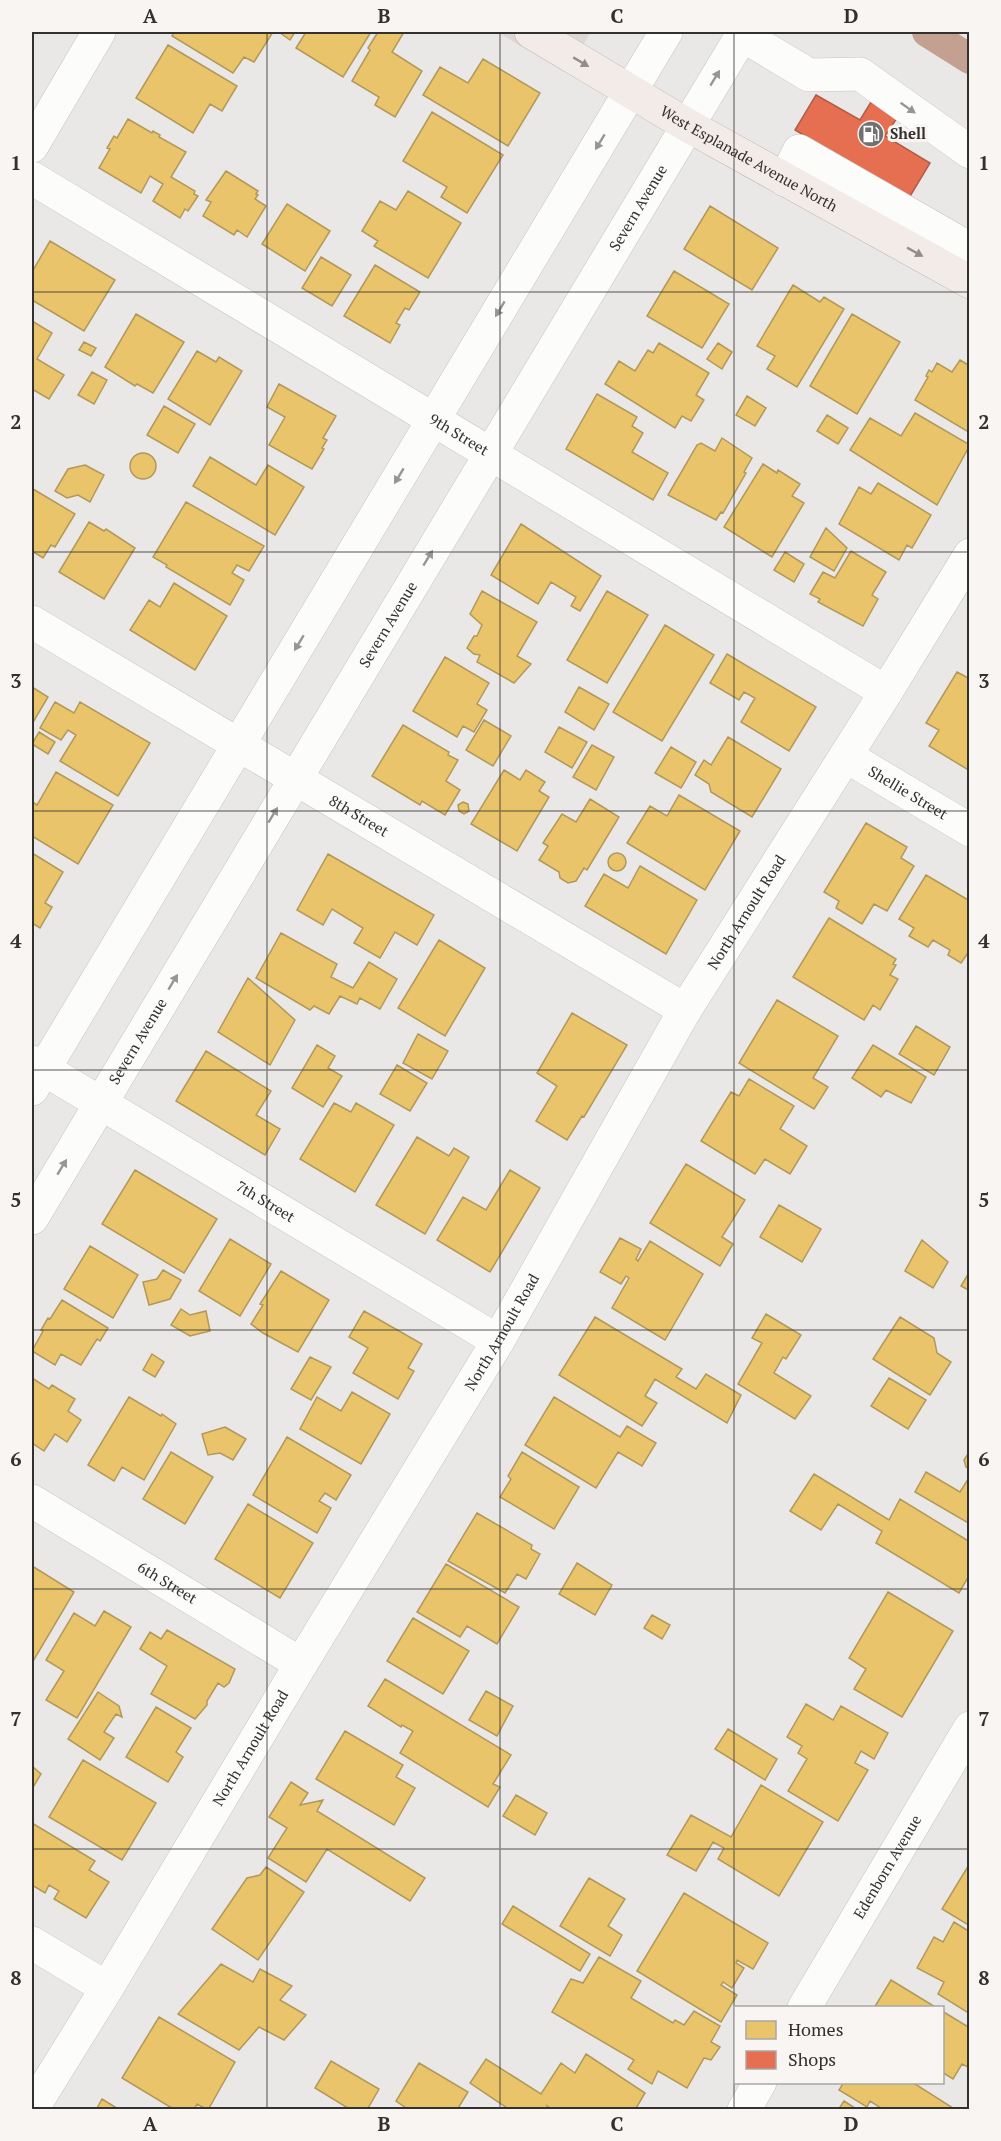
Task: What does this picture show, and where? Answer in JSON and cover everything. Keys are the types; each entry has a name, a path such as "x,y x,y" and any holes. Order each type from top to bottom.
{"main road":[{"name":"West Esplanade Avenue North","path":"546,34 630,92 785,180 884,217 967,266"}],"street":[{"path":"32,146 99,32"},
{"path":"36,1073 238,744 666,32"},
{"path":"743,33 809,75 860,74 969,152"},
{"name":"Severn Avenue","path":"32,1218 743,33"},
{"name":"9th Street","path":"32,178 886,692"},
{"name":"North Arnoult Road","path":"32,2109 498,1341 685,1010 886,692 969,555"},
{"name":"8th Street","path":"32,622 685,1010"},
{"name":"Shellie Street","path":"846,756 969,830"},
{"name":"7th Street","path":"36,1073 100,1103 498,1341"},
{"name":"6th Street","path":"32,1501 301,1664"},
{"name":"Edenborn Avenue","path":"805,2006 969,1728"},
{"path":"32,1943 107,1988"},
{"path":"744,2109 759,2084"}],"shaded area":[{"path":"497,32 591,32 566,73"}],"building: Homes":[{"path":"174,32 273,32 254,62 244,57 233,73 172,36"},
{"path":"279,32 295,32 290,40"},
{"path":"306,32 371,32 343,77 296,48"},
{"path":"378,32 404,32 392,52 422,71 395,117 375,105 379,97 352,81"},
{"path":"168,45 237,86 222,111 210,104 193,133 136,98"},
{"path":"483,59 540,93 508,146 423,95 440,67 468,83"},
{"path":"432,112 503,155 467,213 441,197 447,187 403,161"},
{"path":"128,119 152,133 153,131 160,135 159,137 186,152 171,177 195,191 194,194 198,196 188,211 185,209 180,218 153,201 163,184 150,176 141,193 99,168 110,149 107,148 114,136 117,138"},
{"path":"226,171 258,191 255,199 266,206 247,237 237,230 234,235 203,216 211,202 206,200"},
{"path":"408,191 461,223 428,278 374,246 378,241 362,231 380,201 396,210"},
{"path":"287,204 330,231 305,271 262,244"},
{"path":"710,206 778,248 752,290 684,249"},
{"path":"50,241 115,280 84,331 32,300 32,272"},
{"path":"321,257 351,275 332,306 302,288"},
{"path":"375,265 420,292 409,310 405,308 396,323 400,325 390,343 344,316"},
{"path":"674,271 729,304 702,348 647,316"},
{"path":"793,285 820,302 824,297 844,309 797,387 767,369 775,356 757,346"},
{"path":"136,314 184,342 153,393 137,384 135,386 105,367"},
{"path":"852,314 900,342 857,414 810,386"},
{"path":"32,321 52,333 37,359 64,375 49,399 32,389"},
{"path":"84,342 96,348 91,356 79,350"},
{"path":"659,343 709,373 696,395 704,400 691,421 682,416 675,428 605,384 619,361 635,371 648,350 653,353"},
{"path":"718,343 732,352 722,369 707,359"},
{"path":"197,351 216,362 219,357 242,371 210,425 168,399"},
{"path":"960,360 970,366 970,433 915,400 928,377 926,376 929,370 932,372 937,363 952,372"},
{"path":"92,372 107,380 94,404 78,395"},
{"path":"279,384 336,416 323,438 327,440 322,448 324,449 312,469 269,445 285,417 267,407"},
{"path":"597,394 637,417 632,426 643,433 632,452 668,473 653,500 566,449"},
{"path":"747,396 766,408 755,426 736,415"},
{"path":"164,406 195,424 178,453 147,435"},
{"path":"915,413 970,445 937,505 850,450 870,418 901,436"},
{"path":"827,415 848,428 838,444 817,431"},
{"path":"722,438 752,458 723,513 721,512 716,520 668,495 697,445 701,443 715,451"},
{"path":"143,453 152,457 156,466 152,475 143,479 134,475 130,466 134,457"},
{"path":"210,457 256,485 268,465 304,487 275,535 193,486"},
{"path":"763,464 777,473 778,470 800,484 792,496 804,503 772,557 724,527"},
{"path":"85,465 104,475 90,502 78,495 67,498 55,491 68,469"},
{"path":"878,483 931,515 912,548 907,545 899,560 839,524 859,487 871,494"},
{"path":"33,489 75,514 55,547 51,545 43,558 32,551"},
{"path":"186,502 264,546 249,571 237,565 232,573 244,580 230,605 153,557"},
{"path":"89,522 104,531 106,529 135,548 104,599 59,572"},
{"path":"521,524 601,576 580,611 571,606 576,597 551,582 538,604 491,575"},
{"path":"826,528 847,548 834,571 810,557"},
{"path":"851,551 886,572 872,595 878,599 863,626 818,602 820,599 810,594 823,572 835,578"},
{"path":"785,552 804,564 794,582 774,570"},
{"path":"174,583 227,616 195,670 130,630 149,600 160,607"},
{"path":"482,591 537,622 517,656 531,664 514,683 477,662 480,655 474,654 467,648 474,636 477,636 482,625 470,614"},
{"path":"607,591 648,615 607,683 567,660"},
{"path":"665,625 714,655 662,741 613,712"},
{"path":"727,654 816,707 789,751 741,722 755,698 744,692 739,700 710,683"},
{"path":"445,657 489,683 477,704 487,710 474,732 463,726 457,737 413,711"},
{"path":"957,672 970,679 970,771 929,746 939,730 926,723"},
{"path":"32,687 48,697 32,724"},
{"path":"579,687 609,704 594,730 565,712"},
{"path":"55,702 74,713 80,702 150,743 118,796 60,761 76,735 68,730 61,740 40,728"},
{"path":"484,720 511,736 493,766 466,750"},
{"path":"403,725 449,752 448,755 458,760 446,781 460,790 445,815 422,801 420,805 372,776"},
{"path":"559,727 587,742 572,768 545,752"},
{"path":"39,732 55,742 48,754 32,744"},
{"path":"728,737 781,769 752,817 711,792 709,784 695,775 704,760 711,765"},
{"path":"592,745 614,757 596,790 573,777"},
{"path":"671,747 696,762 681,788 655,773"},
{"path":"504,770 520,780 526,770 545,782 539,791 549,797 517,851 471,824"},
{"path":"56,772 113,805 78,864 32,836 32,801 37,805"},
{"path":"679,795 740,831 705,890 627,843 650,806 667,816"},
{"path":"590,799 619,817 587,870 584,868 576,881 568,883 560,878 559,872 539,860 548,846 543,843 562,814 576,822"},
{"path":"463,802 468,804 469,811 464,814 459,811 458,805"},
{"path":"866,823 907,847 901,858 914,866 887,911 874,904 862,924 836,908 839,901 824,892"},
{"path":"32,853 63,872 45,903 52,907 40,928 32,923"},
{"path":"613,853 621,853 626,858 624,869 613,871 608,866 608,858"},
{"path":"328,854 434,915 417,945 395,932 380,958 354,943 363,928 332,909 323,925 297,910"},
{"path":"640,866 697,900 666,954 585,906 604,874 628,888"},
{"path":"926,875 970,901 970,950 961,963 948,955 950,950 933,940 928,947 909,936 914,928 899,919"},
{"path":"829,918 896,959 893,964 896,965 890,975 898,979 880,1010 873,1005 864,1020 793,977"},
{"path":"281,933 337,964 331,977 353,988 369,962 397,979 380,1009 360,998 357,1004 340,996 329,1014 314,1006 310,1010 256,978"},
{"path":"439,940 485,968 445,1036 398,1008"},
{"path":"248,978 295,1020 270,1065 218,1032"},
{"path":"777,1000 838,1036 813,1078 828,1087 814,1109 739,1063"},
{"path":"572,1013 627,1045 584,1117 582,1116 567,1140 536,1121 557,1086 537,1073"},
{"path":"916,1026 950,1047 934,1075 899,1054"},
{"path":"418,1034 448,1051 432,1079 403,1063"},
{"path":"317,1045 335,1056 328,1068 342,1076 323,1107 292,1088"},
{"path":"873,1045 926,1077 911,1103 886,1090 881,1097 852,1078"},
{"path":"206,1051 271,1091 256,1115 280,1129 265,1155 176,1101"},
{"path":"397,1065 427,1083 410,1111 380,1094"},
{"path":"749,1079 794,1106 780,1129 807,1146 790,1174 765,1159 755,1174 701,1141 731,1092 739,1096"},
{"path":"334,1103 351,1112 356,1103 394,1125 355,1192 300,1159"},
{"path":"417,1137 449,1156 454,1148 469,1157 425,1234 376,1205"},
{"path":"686,1164 745,1200 722,1237 733,1244 720,1266 650,1223"},
{"path":"135,1170 217,1219 184,1273 102,1224"},
{"path":"510,1170 540,1188 490,1272 437,1240 463,1197 486,1210"},
{"path":"779,1205 821,1229 802,1262 760,1237"},
{"path":"620,1238 641,1249 636,1259 638,1261 650,1241 703,1274 665,1340 612,1308 629,1278 626,1276 621,1284 600,1272"},
{"path":"230,1239 271,1264 240,1316 199,1291"},
{"path":"922,1240 948,1262 933,1288 905,1271"},
{"path":"90,1246 138,1275 113,1318 64,1289"},
{"path":"163,1270 181,1280 170,1299 149,1305 143,1282 157,1279"},
{"path":"281,1271 329,1300 298,1352 251,1324 263,1305 260,1304"},
{"path":"970,1271 970,1291 961,1286"},
{"path":"62,1300 108,1328 100,1341 97,1339 81,1365 61,1354 55,1365 32,1351 48,1318 50,1319"},
{"path":"181,1309 190,1315 206,1311 210,1331 190,1336 171,1325"},
{"path":"364,1311 422,1344 408,1368 414,1371 398,1399 353,1373 368,1348 349,1337"},
{"path":"766,1314 801,1335 786,1359 783,1357 774,1373 811,1396 795,1419 738,1384 762,1343 752,1338"},
{"path":"595,1317 682,1369 676,1377 696,1389 706,1374 741,1395 727,1423 655,1379 645,1396 657,1403 642,1426 559,1375"},
{"path":"900,1317 934,1338 937,1353 951,1362 930,1395 873,1359"},
{"path":"152,1354 164,1362 155,1377 143,1370"},
{"path":"310,1357 331,1367 311,1400 291,1389"},
{"path":"32,1378 49,1389 52,1385 75,1399 68,1411 81,1420 67,1442 55,1434 44,1451 32,1443"},
{"path":"889,1378 926,1400 908,1429 871,1406"},
{"path":"352,1392 390,1414 361,1464 300,1429 317,1397 341,1411"},
{"path":"129,1397 176,1424 144,1480 122,1467 114,1481 88,1465"},
{"path":"554,1397 620,1437 627,1426 656,1443 642,1466 618,1452 596,1488 525,1445"},
{"path":"225,1427 246,1439 233,1460 220,1453 208,1455 202,1434"},
{"path":"287,1437 351,1475 336,1500 325,1493 319,1501 331,1508 317,1533 253,1495"},
{"path":"970,1451 970,1469 966,1467 964,1460"},
{"path":"171,1452 213,1477 185,1524 143,1499"},
{"path":"522,1452 579,1487 554,1529 500,1497 511,1479 508,1476"},
{"path":"926,1472 960,1492 970,1476 970,1524 915,1492"},
{"path":"814,1474 889,1520 900,1499 970,1542 970,1574 959,1593 876,1543 882,1531 838,1504 821,1530 790,1511"},
{"path":"248,1504 313,1543 280,1598 215,1559"},
{"path":"477,1513 532,1545 531,1549 540,1554 526,1579 517,1574 505,1593 448,1561"},
{"path":"577,1563 612,1585 595,1615 559,1594"},
{"path":"446,1564 519,1607 497,1644 467,1626 460,1637 417,1612"},
{"path":"32,1566 74,1592 32,1663"},
{"path":"888,1592 953,1631 902,1717 854,1689 866,1669 849,1658"},
{"path":"104,1611 131,1627 77,1718 46,1700 64,1671 46,1660 74,1613 95,1626"},
{"path":"652,1615 670,1625 662,1639 644,1628"},
{"path":"413,1618 469,1651 443,1694 387,1661"},
{"path":"167,1630 235,1669 229,1683 224,1687 218,1683 207,1705 195,1719 151,1694 167,1666 140,1649 150,1632 161,1639"},
{"path":"385,1679 511,1755 493,1784 500,1787 488,1807 400,1753 413,1731 402,1725 401,1727 368,1706"},
{"path":"486,1691 513,1706 497,1736 469,1720"},
{"path":"98,1692 119,1706 122,1717 116,1714 104,1732 114,1738 100,1760 68,1739"},
{"path":"806,1704 833,1720 841,1706 888,1733 874,1759 861,1751 855,1763 868,1770 838,1821 788,1791 807,1759 798,1753 802,1746 787,1737"},
{"path":"156,1707 191,1728 176,1752 183,1757 168,1782 126,1757"},
{"path":"728,1729 777,1759 765,1780 715,1749"},
{"path":"345,1731 403,1765 396,1777 415,1788 394,1825 316,1779"},
{"path":"83,1760 156,1803 122,1860 49,1817"},
{"path":"32,1766 41,1774 32,1789"},
{"path":"291,1782 308,1793 300,1805 323,1800 317,1811 425,1878 410,1901 327,1849 306,1882 268,1858 287,1828 269,1817"},
{"path":"761,1785 823,1822 779,1896 718,1859 724,1848 713,1842 696,1871 667,1855 691,1815 731,1837"},
{"path":"516,1795 547,1813 535,1835 503,1816"},
{"path":"32,1823 95,1861 89,1870 109,1882 86,1918 54,1899 59,1891 49,1885 45,1893 32,1885"},
{"path":"970,1863 970,1926 942,1909"},
{"path":"266,1867 304,1892 258,1960 212,1929 247,1878 260,1875"},
{"path":"589,1878 625,1899 608,1926 622,1935 610,1956 560,1926"},
{"path":"684,1893 768,1943 753,1969 737,1960 736,1963 744,1968 732,1988 723,1982 721,1985 737,1995 721,2022 637,1971"},
{"path":"513,1906 590,1954 580,1971 502,1924"},
{"path":"954,1922 970,1932 970,2014 938,1994 944,1982 917,1968 934,1937 943,1942"},
{"path":"599,1957 641,1981 631,1998 673,2023 675,2020 684,2025 694,2011 720,2026 711,2042 720,2047 711,2060 704,2058 687,2088 658,2071 652,2084 628,2069 634,2060 552,2012 571,1979 583,1983"},
{"path":"221,1964 253,1982 260,1969 292,1986 280,2000 306,2015 284,2040 259,2027 239,2050 178,2014"},
{"path":"891,1980 934,2006 875,2006"},
{"path":"944,2012 970,2028 970,2068 962,2064 953,2079 944,2073"},
{"path":"159,2017 235,2062 208,2110 197,2104 194,2110 175,2110 122,2078"},
{"path":"586,2054 645,2093 635,2110 553,2110 547,2106 548,2110 510,2110 470,2083 486,2059 541,2094 561,2063 575,2073"},
{"path":"331,2061 379,2089 367,2110 351,2110 315,2088"},
{"path":"419,2063 468,2092 457,2110 409,2110 396,2101"},
{"path":"843,2084 915,2084 953,2108 952,2110 884,2110 870,2101 867,2107 839,2090"},
{"path":"102,2099 120,2110 96,2110"},
{"path":"844,2101 858,2110 838,2110"}],"building: Shops":[{"path":"816,95 860,120 871,102 897,118 885,136 930,163 909,198 795,130"}],"waterway":[{"path":"927,32 970,59"}],"place":[{"name":"Shell","path":"871,134"}]}
